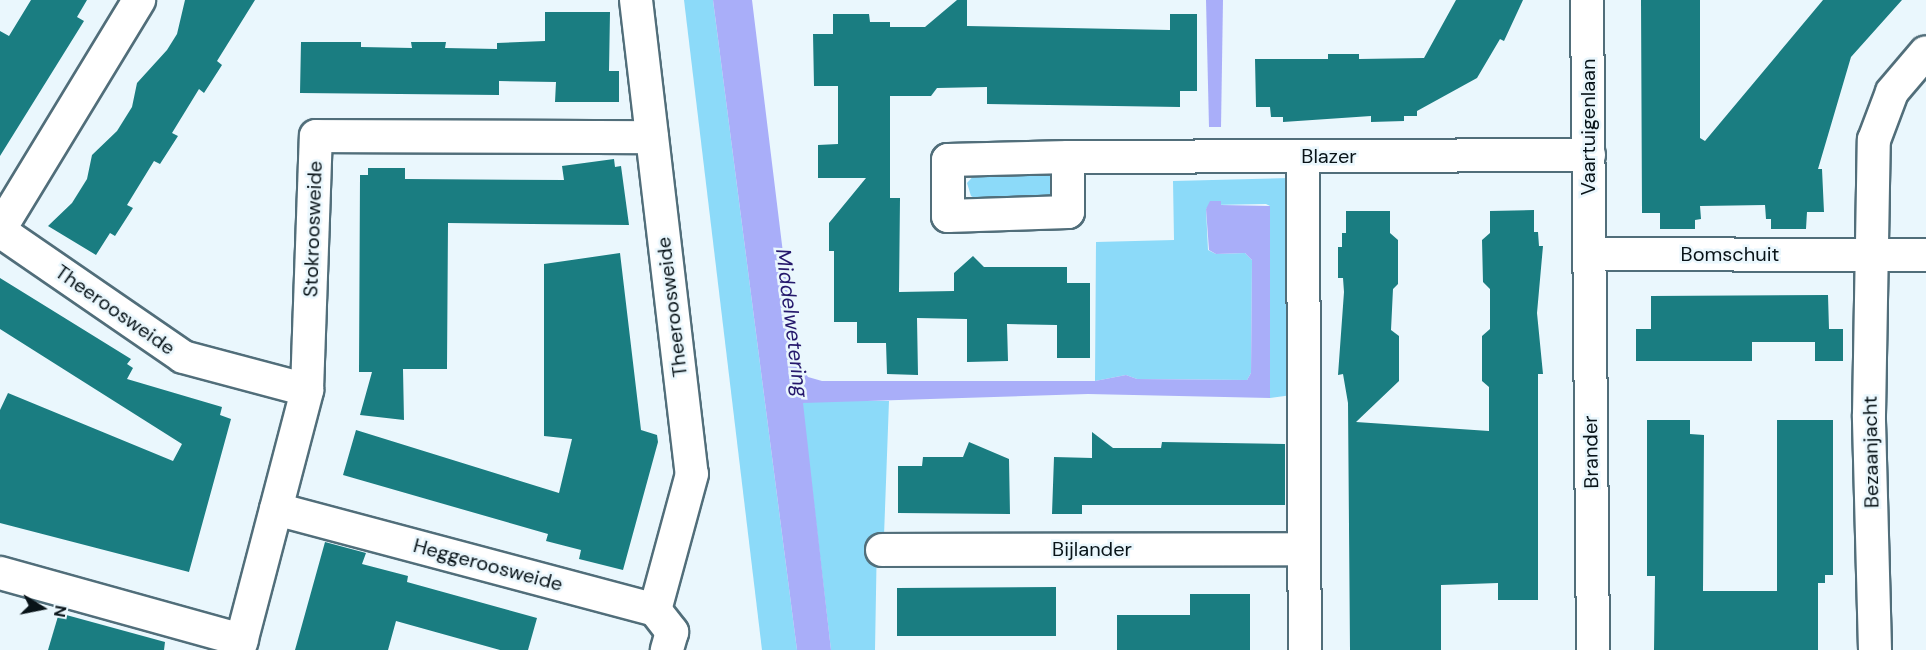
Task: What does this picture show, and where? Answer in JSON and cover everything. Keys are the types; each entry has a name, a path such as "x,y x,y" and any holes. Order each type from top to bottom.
{"street":[{"name":"Theeroosweide","path":"139,0 0,230 183,357 307,390"},
{"name":"Theeroosweide","path":"636,0 692,474 655,610"},
{"name":"Vaartuigenlaan","path":"1587,0 1589,254"},
{"path":"1870,255 1874,140 1892,92 1926,52"},
{"name":"Stokroosweide","path":"241,645 307,390 316,136 652,136"},
{"name":"Blazer","path":"1068,157 1589,154"},
{"path":"1303,156 1302,549 1305,650"},
{"name":"Bomschuit","path":"1589,254 1926,255"},
{"name":"Brander","path":"1589,254 1593,650"},
{"name":"Bezaanjacht","path":"1870,255 1869,415 1875,650"},
{"name":"Heggeroosweide","path":"276,509 655,610"},
{"name":"Bijlander","path":"882,550 1302,549"},
{"path":"0,573 241,645"},
{"path":"655,610 672,632 668,650"}],"shaded area":[{"path":"684,0 713,0 797,650 762,650"},
{"path":"713,0 752,0 796,359 808,377 822,381 1095,381 1126,375 1137,379 1247,380 1251,373 1252,260 1245,253 1216,254 1209,250 1206,209 1210,201 1221,201 1221,205 1270,206 1270,398 1088,394 803,403 831,650 797,650"},
{"path":"1206,0 1223,0 1221,127 1209,127"},
{"path":"978,171 1056,171 1052,200 978,200 971,196 967,183"},
{"path":"1290,178 1292,395 1270,398 1270,206 1266,204 1210,205 1206,209 1208,250 1216,254 1245,253 1252,260 1251,373 1247,380 1137,379 1126,375 1095,381 1096,242 1174,240 1173,181"},
{"path":"819,400 889,401 884,536 877,536 875,650 831,650 802,403"}],"building":[{"path":"31,0 87,0 77,17 84,21 0,156 0,31 9,36"},
{"path":"185,0 255,0 217,61 222,65 204,93 199,89 172,133 178,136 160,164 154,161 127,205 133,208 115,236 110,233 96,255 48,226 72,203 87,179 92,155 117,131 132,107 137,83 167,50 177,34"},
{"path":"957,0 967,0 967,26 1170,30 1170,14 1197,14 1197,91 1180,91 1180,107 987,104 987,87 937,88 931,96 890,96 890,198 900,198 899,292 954,291 954,273 973,256 984,267 1067,267 1067,283 1090,283 1090,358 1057,358 1057,325 1007,324 1008,361 967,362 967,319 917,318 918,375 887,374 886,343 857,343 857,322 834,322 834,251 829,251 829,223 866,178 818,178 818,145 838,144 838,86 814,86 813,34 833,34 833,14 869,14 870,22 890,22 890,27 925,27"},
{"path":"1456,0 1523,0 1504,41 1500,39 1477,78 1417,111 1417,116 1404,116 1404,121 1371,122 1371,116 1283,122 1283,117 1271,117 1270,107 1256,107 1255,59 1328,59 1328,54 1359,54 1359,59 1424,58"},
{"path":"1641,0 1700,0 1700,138 1705,141 1823,0 1902,0 1851,57 1818,169 1822,169 1824,212 1807,212 1806,229 1771,229 1771,219 1766,219 1765,205 1700,206 1701,219 1695,220 1695,229 1660,229 1660,213 1642,213"},
{"path":"545,12 610,12 609,71 619,71 619,102 555,102 556,82 499,81 499,95 300,93 301,42 361,42 361,47 412,48 411,42 446,42 445,48 497,49 497,43 545,41"},
{"path":"614,159 615,167 621,166 629,225 448,223 447,369 403,369 404,420 360,415 372,372 359,372 360,175 368,175 368,168 405,168 405,179 564,180 562,166"},
{"path":"1534,210 1534,232 1538,232 1539,246 1543,246 1537,313 1543,374 1538,374 1538,600 1498,600 1498,583 1441,585 1441,650 1350,650 1348,403 1343,374 1338,375 1344,292 1343,278 1338,278 1338,247 1342,247 1342,233 1346,233 1346,211 1390,211 1390,233 1398,240 1398,284 1393,289 1391,330 1399,336 1399,381 1356,422 1489,431 1489,387 1482,381 1482,336 1490,329 1490,289 1483,282 1482,240 1490,233 1490,211"},
{"path":"620,253 641,430 657,435 658,442 623,570 579,559 581,550 546,541 548,534 343,475 356,430 559,493 572,439 544,436 544,264"},
{"path":"0,278 131,359 127,364 133,368 127,379 222,407 220,415 231,419 189,572 0,523 0,410 8,393 173,461 182,444 0,329"},
{"path":"1828,295 1829,329 1843,329 1843,361 1815,361 1815,342 1752,342 1752,361 1636,361 1636,329 1651,329 1651,296"},
{"path":"1647,420 1690,420 1690,434 1704,435 1703,591 1777,591 1777,420 1833,420 1833,575 1825,575 1825,583 1818,583 1818,650 1654,650 1655,576 1647,576"},
{"path":"1092,432 1113,448 1161,448 1162,442 1285,444 1285,505 1082,505 1082,514 1052,514 1054,457 1092,458"},
{"path":"969,442 1009,459 1010,514 898,513 898,466 922,466 923,457 963,457"},
{"path":"325,542 366,553 362,564 408,576 407,582 537,618 528,650 500,650 396,621 388,650 295,650"},
{"path":"1056,587 1056,636 897,636 897,588"},
{"path":"1190,594 1250,594 1250,650 1117,650 1117,615 1190,615"},
{"path":"59,613 165,642 164,650 48,650"}],"water label":[{"name":"Middelwetering","path":"792,323"}]}
